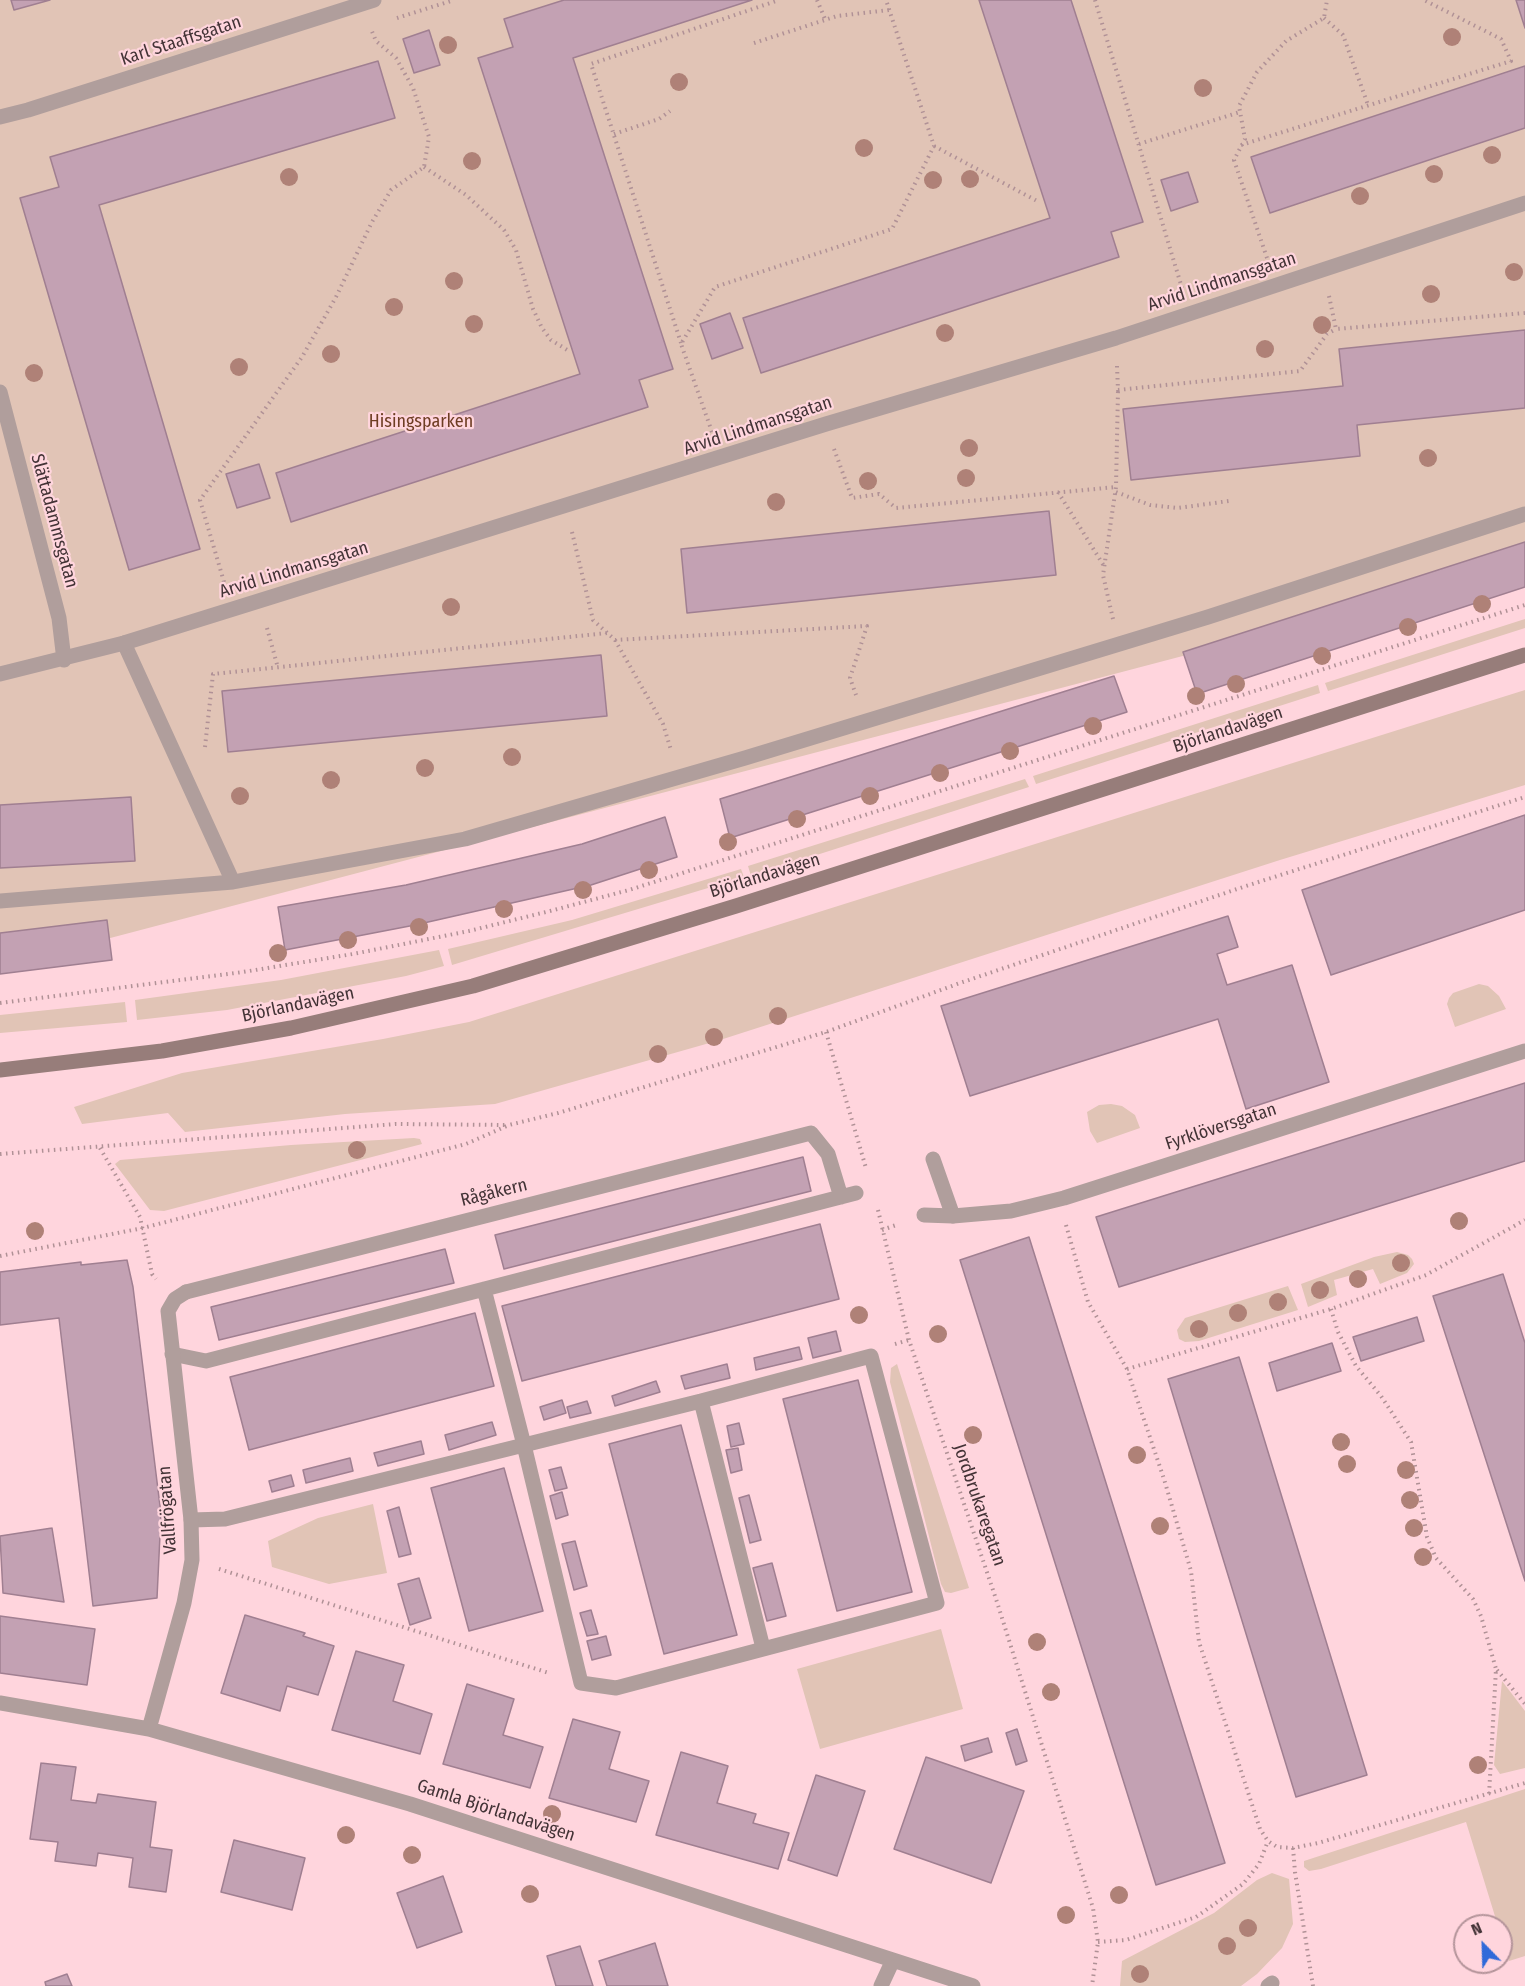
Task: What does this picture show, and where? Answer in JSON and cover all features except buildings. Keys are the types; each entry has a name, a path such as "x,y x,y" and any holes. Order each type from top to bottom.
{"street":[{"name":"Karl Staaffsgatan","path":"0,117 39,107 374,0"},
{"name":"Arvid Lindmansgatan","path":"0,674 124,644 826,424 1116,338 1525,203"},
{"name":"Slättadammsgatan","path":"0,392 59,618 64,660"},
{"path":"0,901 233,882 465,839 865,722 1119,644 1525,514"},
{"path":"124,644 233,882"},
{"name":"Björlandavägen","path":"0,1070 174,1048 291,1028 472,986 736,906 1525,655"},
{"name":"Fyrklöversgatan","path":"924,1215 953,1216 1011,1210 1064,1198 1525,1051"},
{"name":"Rågåkern","path":"180,1295 811,1133 828,1154 849,1195 484,1288"},
{"path":"933,1158 953,1216"},
{"path":"172,1354 206,1361 484,1288 524,1445 581,1683 616,1688 937,1603 871,1356 700,1401 524,1445 225,1519 191,1520"},
{"name":"Vallfrögatan","path":"149,1729 184,1603 192,1560 191,1520 168,1311 180,1295"},
{"path":"700,1401 763,1648"},
{"name":"Gamla Björlandavägen","path":"0,1702 149,1729 410,1804 973,1986"},
{"path":"881,1986 893,1960"}],"path":[{"path":"391,20 454,0"},
{"path":"713,435 681,344 591,64 779,0"},
{"path":"817,0 825,19"},
{"path":"886,0 934,146 1039,202"},
{"path":"1095,0 1190,314"},
{"path":"1276,284 1234,160 1245,139 1239,106 1257,72 1286,41 1324,18 1327,0"},
{"path":"1242,145 1511,61 1501,39 1424,0"},
{"path":"754,43 825,19 889,10"},
{"path":"1324,18 1343,35 1368,105"},
{"path":"226,587 200,500 302,357 391,190 424,167 429,137 412,88 396,58 376,41 370,26 380,23"},
{"path":"614,134 659,119 669,111"},
{"path":"1138,144 1240,111"},
{"path":"681,344 715,287 892,229 934,146"},
{"path":"424,167 466,195 504,230 516,250 532,309 542,328 551,340 569,351"},
{"path":"1323,269 1336,329"},
{"path":"1118,390 1300,371 1327,334 1336,329 1525,313"},
{"path":"1116,338 1118,390 1116,490 1104,567 1105,589 1119,644"},
{"path":"826,424 852,498 879,494 896,508 1058,492 1116,490 1150,505 1178,508 1229,501"},
{"path":"1058,492 1104,567"},
{"path":"565,507 592,620 615,640 663,724 679,777"},
{"path":"259,601 278,668"},
{"path":"0,1003 232,973 353,954 469,931 550,911 629,890 1525,605"},
{"path":"615,640 867,626 850,678 865,722"},
{"path":"177,762 205,748 213,674 607,633"},
{"path":"0,1256 143,1228 466,1144 509,1125 558,1113 826,1032 1246,886 1525,796"},
{"path":"826,1032 869,1178"},
{"path":"0,1154 396,1124 509,1125"},
{"path":"100,1148 140,1217 152,1274 180,1295"},
{"name":"Jordbrukaregatan","path":"875,1199 909,1340 1019,1670 1093,1908 1098,1942 1092,1986"},
{"path":"1127,1369 1331,1309 1426,1275 1525,1220"},
{"path":"1066,1233 1088,1302 1127,1369 1164,1479 1191,1571 1199,1642 1260,1829 1268,1841 1277,1847 1293,1848 1490,1795 1525,1783"},
{"path":"1331,1309 1338,1332 1356,1366 1381,1396 1412,1442 1426,1537 1436,1558 1473,1599 1496,1670 1490,1795"},
{"path":"192,1560 581,1683"},
{"path":"1496,1670 1525,1704"},
{"path":"1098,1942 1126,1940 1196,1917 1243,1884 1259,1864 1268,1841"},
{"path":"1293,1848 1294,1872 1313,1986"}],"green space":[{"name":"Hisingsparken","path":"0,0 1525,0 1525,566 0,967"},
{"path":"1525,619 1525,628 1328,691 1325,683"},
{"path":"1318,685 1320,693 1036,784 1033,776"},
{"path":"1525,690 1525,785 1280,860 720,1040 495,1104 345,1114 185,1132 168,1113 82,1124 74,1107 182,1073 469,1022"},
{"path":"1025,779 1029,787 751,876 748,866"},
{"path":"741,869 744,877 452,965 448,949 572,920"},
{"path":"439,950 444,966 406,976 227,1010 137,1020 135,1000 281,980"},
{"path":"1479,984 1488,986 1499,996 1506,1009 1455,1027 1447,1004 1449,998 1453,993"},
{"path":"125,1002 127,1022 0,1033 0,1015"},
{"path":"1099,1105 1122,1106 1135,1115 1140,1128 1097,1143 1090,1131 1087,1112"},
{"path":"420,1139 422,1144 164,1211 150,1210 115,1164 120,1160 291,1145"},
{"path":"1397,1252 1408,1255 1412,1259 1414,1264 1407,1273 1380,1284 1373,1269 1334,1280 1337,1295 1308,1307 1301,1284 1374,1257"},
{"path":"1288,1286 1298,1310 1199,1341 1185,1342 1179,1339 1177,1330 1185,1318"},
{"path":"897,1364 969,1588 951,1593 945,1592 941,1584 890,1382 891,1368"},
{"path":"373,1504 387,1573 329,1584 272,1567 268,1541 318,1518"},
{"path":"941,1629 963,1709 820,1749 797,1669"},
{"path":"1502,1681 1525,1711 1525,1768 1500,1774 1494,1765"},
{"path":"1525,1789 1525,1956 1513,1960 1513,1914 1494,1914 1466,1822 1321,1869 1309,1871 1304,1867 1304,1861"},
{"path":"1272,1873 1289,1879 1293,1924 1282,1948 1257,1974 1241,1986 1120,1986 1122,1961 1214,1913 1257,1880"}]}
